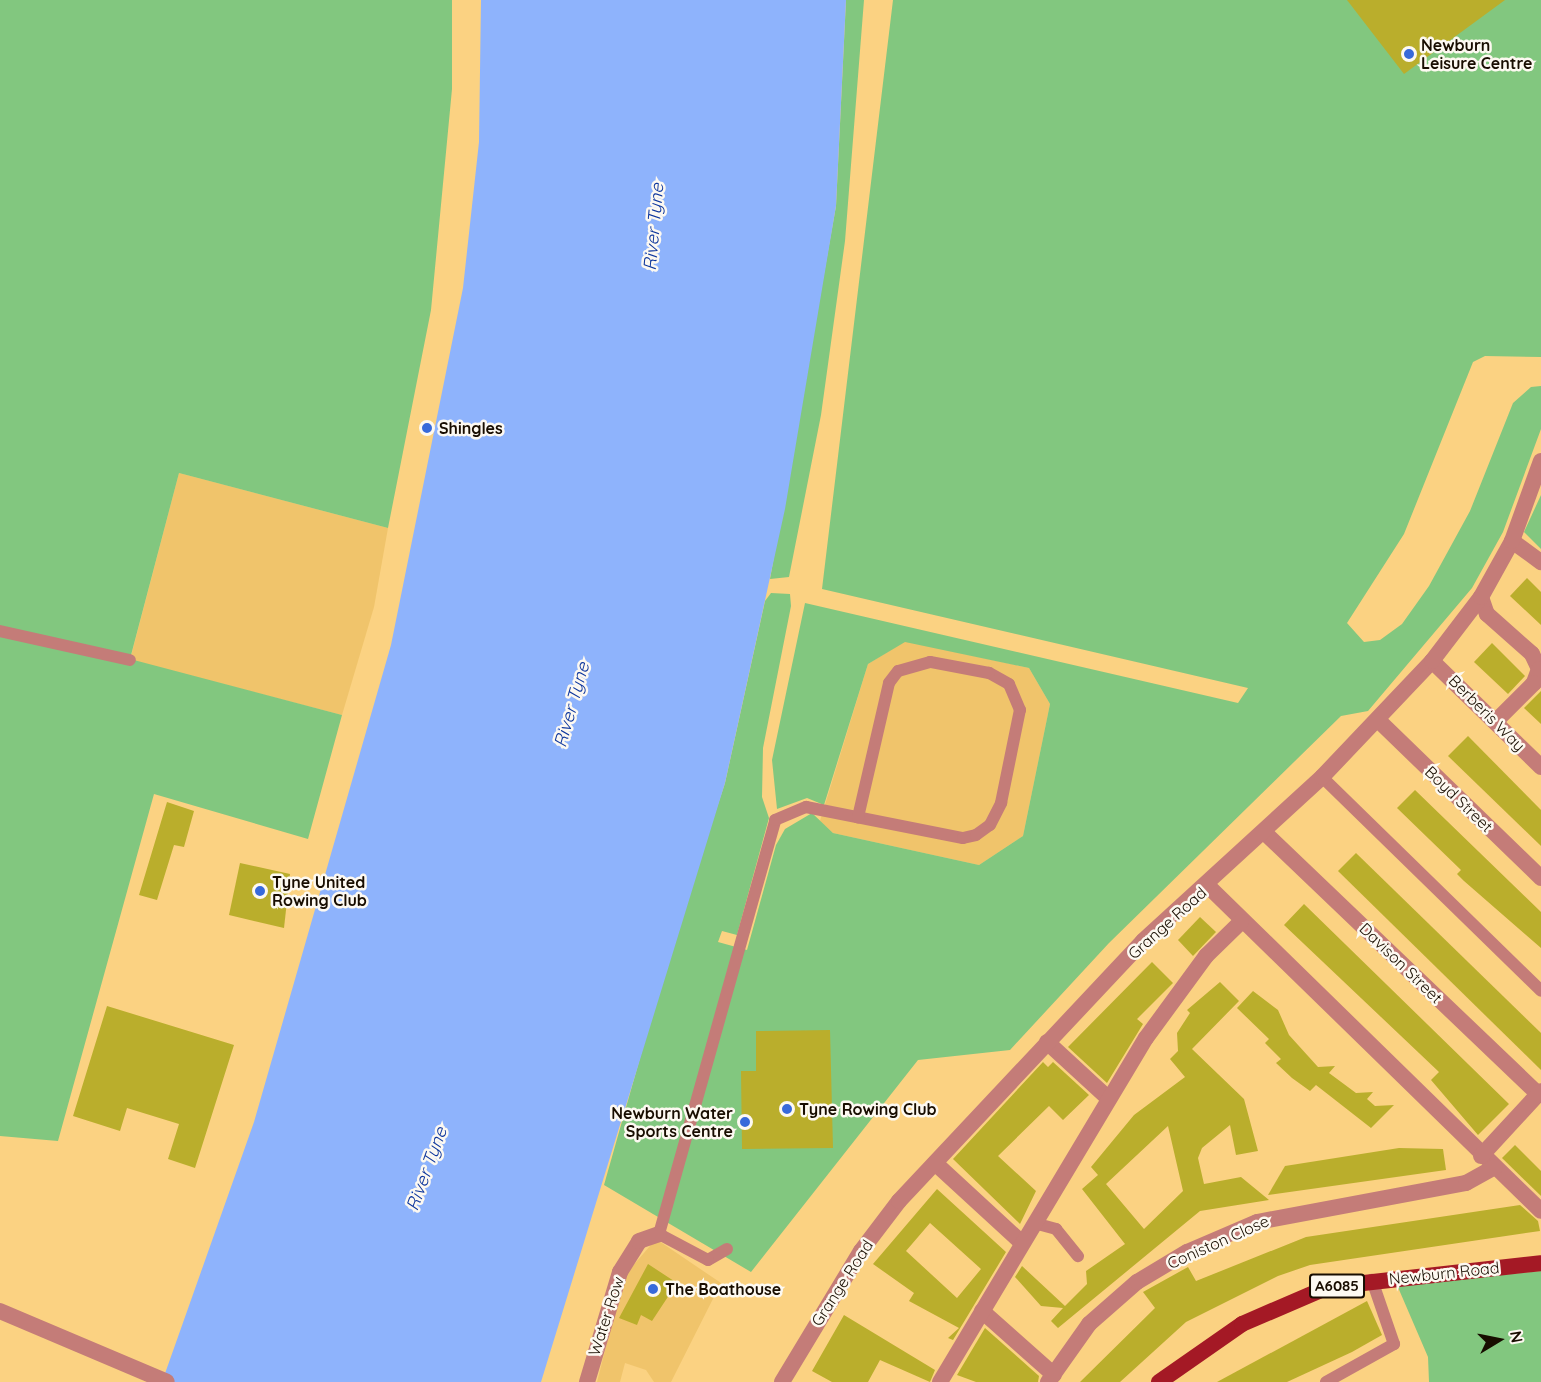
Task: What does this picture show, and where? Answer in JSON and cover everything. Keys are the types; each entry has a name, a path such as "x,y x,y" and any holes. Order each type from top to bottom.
{"main road":[{"name":"Newburn Road","path":"1159,1382 1208,1343 1268,1310 1328,1287 1372,1280 1541,1263"}],"street":[{"name":"Grange Road","path":"782,1382 861,1251 935,1163 1143,941 1208,886 1322,777 1432,661 1481,597 1512,541 1541,461"},
{"path":"1512,541 1541,562"},
{"path":"1481,597 1487,614 1532,654 1539,669 1534,683 1495,722"},
{"name":"Berberis Way","path":"1432,661 1541,767"},
{"name":"Boyd Street","path":"1378,720 1541,878"},
{"name":"Davison Street","path":"1265,832 1540,1092"},
{"path":"1208,886 1241,922 1481,1156 1541,1211"},
{"path":"945,1381 982,1311 1109,1099 1206,956 1241,922"},
{"path":"1047,1041 1109,1099"},
{"path":"1481,1156 1540,1092"},
{"path":"935,1163 1022,1243"},
{"name":"Coniston Close","path":"982,1311 1051,1378 1089,1324 1137,1282 1187,1252 1257,1222 1466,1183 1495,1167"},
{"name":"Water Row","path":"587,1382 620,1272 639,1241 658,1234"},
{"path":"0,1311 167,1382"}],"lane":[{"path":"0,631 130,660"},
{"path":"727,1249 708,1260 658,1234 775,820 806,807 963,838 990,825 1001,803 1020,710 1009,684 988,673 930,662 898,671 889,683 858,817"},
{"path":"1322,777 1541,990"},
{"path":"1034,1223 1056,1229 1078,1256"},
{"path":"1326,1382 1395,1344 1372,1280"}],"shaded area":[{"path":"179,473 388,528 374,607 342,715 130,660"},
{"path":"905,641 1029,668 1050,704 1023,836 979,865 833,833 820,821 868,664"},
{"path":"656,1239 721,1283 671,1382 654,1382 646,1370 625,1363 620,1382 597,1382 624,1276"}],"green space":[{"path":"0,0 452,0 452,89 431,310 388,528 179,473 130,659 342,715 308,839 154,794 58,1141 0,1136"},
{"path":"846,0 864,0 845,241 821,415 789,577 770,579 836,206"},
{"path":"893,0 1541,0 1541,357 1485,356 1473,362 1404,534 1347,623 1364,642 1380,640 1402,624 1429,586 1470,511 1513,403 1531,387 1541,386 1541,429 1503,532 1472,588 1368,711 1341,716 1109,943 1010,1050 918,1060 751,1272 604,1185 676,931 725,783 765,601 771,593 790,594 791,606 763,748 762,797 769,818 737,935 722,931 718,942 747,950 776,845 785,829 812,813 833,833 979,865 1023,836 1050,704 1029,668 905,642 868,664 824,805 807,798 777,809 772,760 805,603 1238,703 1248,688 822,589"},
{"path":"1541,495 1541,549 1524,532"},
{"path":"1541,1271 1541,1382 1429,1382 1428,1357 1397,1285"}],"water":[{"name":"River Tyne","path":"481,0 846,0 836,206 785,509 725,783 541,1382 162,1382 254,1122 391,645 463,288 479,142"}],"building":[{"name":"Newburn Leisure Centre","path":"1347,0 1505,0 1404,74"},
{"path":"1527,578 1541,592 1541,625 1510,596"},
{"path":"1492,643 1525,676 1508,694 1474,662"},
{"path":"1541,691 1541,724 1524,708"},
{"path":"1468,736 1541,810 1541,846 1448,756"},
{"path":"1415,790 1541,912 1541,948 1464,881 1457,874 1461,870 1397,808"},
{"path":"167,802 194,811 184,847 174,845 157,900 139,895"},
{"path":"1356,853 1541,1033 1541,1070 1338,871"},
{"name":"Tyne United Rowing Club","path":"240,863 290,874 284,928 229,915"},
{"path":"1304,904 1509,1104 1478,1135 1431,1080 1439,1072 1284,925"},
{"path":"1200,917 1216,932 1193,956 1178,940"},
{"path":"1152,962 1173,983 1137,1019 1143,1024 1107,1083 1068,1047"},
{"path":"1220,982 1239,1001 1192,1049 1244,1099 1258,1151 1236,1155 1230,1125 1202,1148 1198,1158 1204,1184 1241,1177 1269,1200 1200,1211 1058,1328 1051,1321 1063,1308 1041,1306 1015,1277 1022,1266 1065,1306 1087,1284 1086,1271 1125,1244 1082,1189 1098,1175 1091,1167 1134,1115 1185,1077 1170,1059 1178,1051 1177,1033 1190,1013 1187,1010","holes":["1168,1126 1183,1191 1144,1229 1106,1184"]},
{"path":"1253,991 1278,1010 1289,1035 1318,1067 1335,1066 1329,1073 1356,1093 1373,1092 1367,1099 1375,1106 1394,1105 1371,1128 1316,1085 1310,1091 1292,1078 1276,1063 1281,1059 1265,1043 1269,1039 1237,1008"},
{"path":"107,1006 234,1045 195,1168 168,1159 179,1124 127,1108 120,1131 73,1116"},
{"name":"Tyne Rowing Club","path":"830,1030 833,1148 742,1149 741,1071 756,1071 756,1031"},
{"path":"1043,1062 1048,1067 1053,1062 1089,1095 1063,1120 1049,1106 998,1156 1036,1191 1020,1224 953,1159"},
{"path":"1515,1145 1541,1171 1541,1196 1502,1158"},
{"path":"1399,1148 1443,1149 1446,1170 1268,1195 1285,1166"},
{"path":"937,1189 1006,1252 953,1340 948,1338 959,1328 909,1301 914,1293 873,1264","holes":["930,1223 981,1269 957,1298 906,1251"]},
{"path":"1520,1205 1538,1221 1540,1231 1310,1265 1278,1276 1186,1322 1120,1382 1080,1382 1155,1308 1143,1292 1188,1267 1196,1281 1306,1237"},
{"name":"The Boathouse","path":"648,1264 677,1283 652,1321 641,1315 637,1325 619,1318"},
{"path":"1367,1301 1382,1335 1352,1352 1287,1382 1217,1382"},
{"path":"844,1315 935,1370 930,1382 880,1360 868,1382 832,1382 812,1371"},
{"path":"985,1328 1039,1376 1038,1382 976,1382 957,1375"}],"place":[{"name":"Newburn Leisure Centre","path":"1409,54"},
{"name":"Shingles","path":"427,428"},
{"name":"Tyne United Rowing Club","path":"260,891"},
{"name":"Tyne Rowing Club","path":"787,1109"},
{"name":"Newburn Water Sports Centre","path":"745,1122"},
{"name":"The Boathouse","path":"653,1289"}]}
